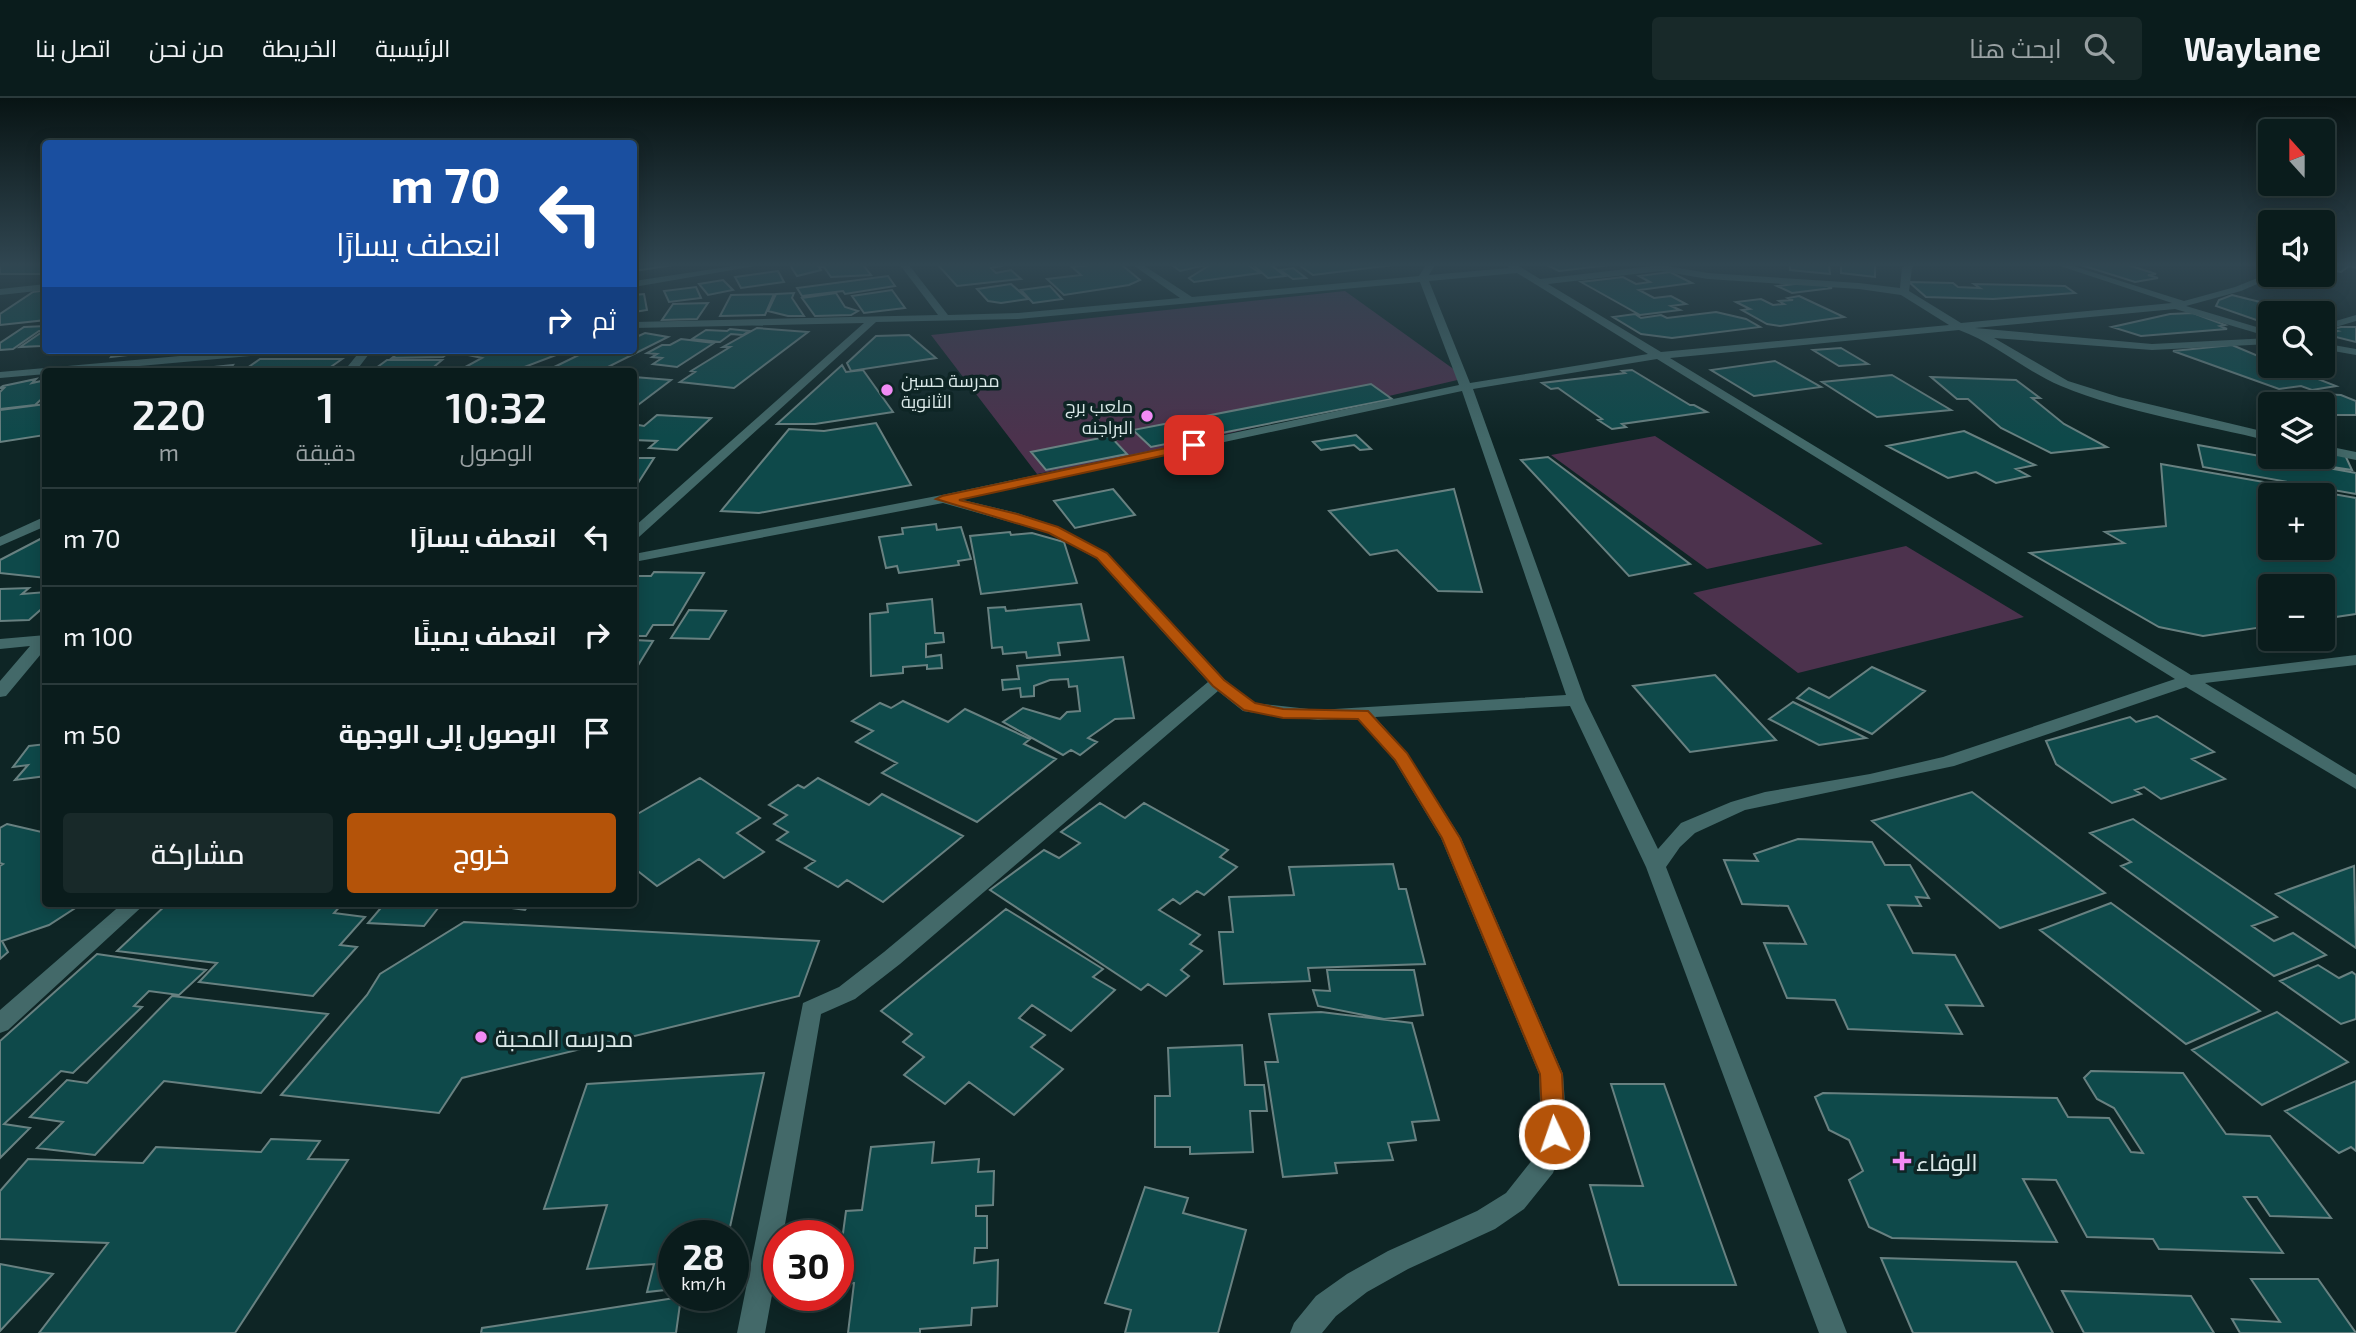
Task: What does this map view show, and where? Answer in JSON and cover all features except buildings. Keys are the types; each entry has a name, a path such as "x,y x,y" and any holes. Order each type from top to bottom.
{"street":[{"path":"637,326 768,323"},
{"path":"637,531 870,323"},
{"path":"1441,323 1576,700 1656,867 1833,1333"},
{"path":"1603,323 2356,783"},
{"path":"1953,323 1980,334 2064,383 2115,400 2258,434"},
{"path":"637,557 942,499 1466,387 1656,356 1994,323"},
{"path":"2235,323 2258,330"},
{"path":"1980,334 2152,347 2258,342"},
{"path":"2335,348 2356,352"},
{"path":"80,368 239,354"},
{"path":"353,368 364,354"},
{"path":"0,375 42,371"},
{"path":"2335,452 2356,456"},
{"path":"942,499 1012,516 1054,530 1102,556 1218,683 1250,707 1283,713 1363,714 1576,700"},
{"path":"0,542 42,522"},
{"path":"0,644 42,640"},
{"path":"0,692 42,643"},
{"path":"1656,867 1673,842 1688,828 1738,806 1765,798 1937,765 2018,740 2189,680 2356,660"},
{"path":"751,1333 811,1009 847,992 892,958 1027,841 1218,683"},
{"path":"1304,1333 1326,1306 1357,1283 1398,1260 1486,1220 1515,1201 1544,1165 1554,1134 1551,1074 1451,838 1401,757 1363,714"},
{"path":"0,1024 132,907"}],"shaded area":[{"name":"ملعب برج البراجنه","path":"1047,323 1389,323 1466,378 1136,455 1037,474 931,335"},
{"path":"1655,436 1823,544 1707,569 1551,455"},
{"path":"1906,546 2024,617 1798,673 1693,593"}],"place":[{"name":"مدرسة حسين الثانوية","path":"887,390"},
{"name":"ملعب برج البراجنه","path":"1147,416"},
{"name":"مدرسه المحبة","path":"481,1037"},
{"name":"الوفاء","path":"1902,1161"}],"route":[{"path":"1194,445 942,499 1012,516 1054,530 1102,556 1218,683 1250,707 1283,713 1363,714 1401,757 1451,838 1551,1074 1554,1134"}]}
